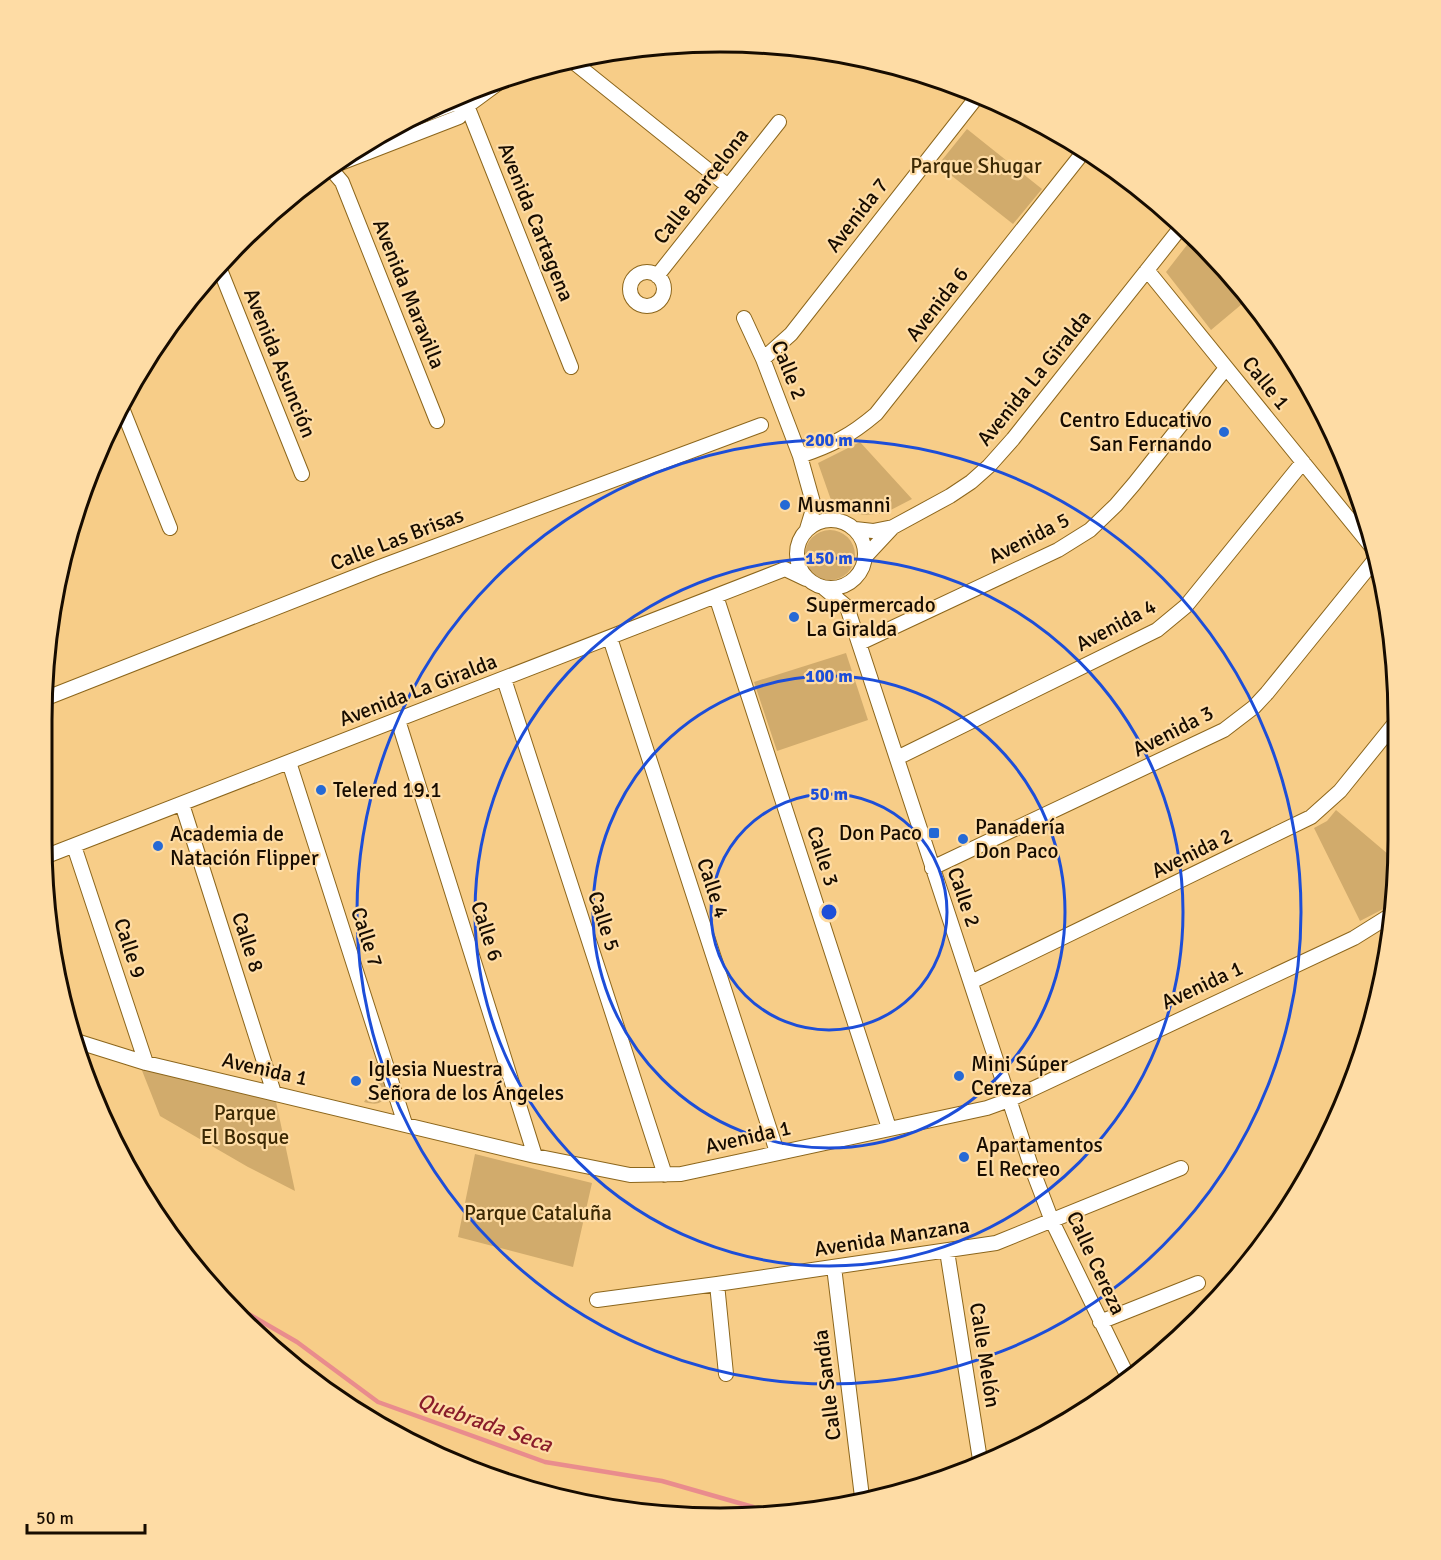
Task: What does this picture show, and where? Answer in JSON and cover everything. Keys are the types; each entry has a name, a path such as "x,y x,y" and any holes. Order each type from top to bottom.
{"street":[{"path":"580,67 728,186"},
{"name":"Avenida 7","path":"763,359 791,334 973,102"},
{"name":"Avenida Cartagena","path":"465,103 571,367"},
{"path":"376,149 459,117 463,104"},
{"name":"Calle Barcelona","path":"657,276 779,122"},
{"name":"Avenida 6","path":"800,456 835,443 857,430 876,414 1079,157"},
{"name":"Avenida Maravilla","path":"339,173 437,421"},
{"name":"Avenida La Giralda","path":"865,557 893,527 950,495 989,466 1014,439 1177,233"},
{"name":"Calle 1","path":"1147,270 1362,535"},
{"name":"Avenida Asunción","path":"222,275 302,474"},
{"name":"Calle 2","path":"744,318 763,359 800,456 814,506"},
{"name":"Avenida 5","path":"860,643 1058,550 1090,530 1134,484 1226,368"},
{"path":"125,417 170,528"},
{"name":"Calle Las Brisas","path":"53,696 388,564 761,425"},
{"name":"Avenida 4","path":"897,758 1157,630 1186,606 1303,462"},
{"path":"807,529 824,520 833,520 855,529 862,538 866,547 865,557 847,607 824,588 785,569 807,529 814,506 833,520"},
{"name":"Avenida La Giralda","path":"855,529 873,531 893,527"},
{"path":"797,550 797,562 806,579"},
{"name":"Avenida 3","path":"933,868 1224,730 1267,693 1370,565"},
{"name":"Avenida La Giralda","path":"53,854 785,569"},
{"path":"824,588 844,585 858,574"},
{"name":"Calle 3","path":"716,596 889,1128"},
{"name":"Calle 2","path":"847,607 1031,1166"},
{"name":"Calle 4","path":"610,638 777,1152"},
{"name":"Calle 5","path":"504,679 665,1175"},
{"name":"Calle 6","path":"398,720 535,1155"},
{"name":"Avenida 2","path":"971,982 1311,817 1340,791 1388,732"},
{"name":"Calle 7","path":"289,762 405,1124"},
{"name":"Calle 8","path":"182,804 274,1093"},
{"name":"Calle 9","path":"74,846 146,1063"},
{"name":"Avenida 1","path":"85,1044 146,1063 535,1155 630,1175 681,1174 987,1108 1009,1100 1354,938 1384,919"},
{"name":"Calle Cereza","path":"1031,1166 1052,1221 1125,1371"},
{"name":"Avenida Manzana","path":"597,1300 996,1243 1181,1168"},
{"name":"Calle Melón","path":"947,1251 979,1455"},
{"name":"Calle Sandía","path":"834,1267 861,1493"},
{"path":"1100,1322 1198,1283"},
{"path":"717,1284 726,1374"}],"green space":[{"name":"Parque Shugar","path":"967,129 1042,189 1013,224 938,165"},
{"path":"1188,243 1242,304 1211,330 1166,272"},
{"path":"860,442 912,499 885,513 865,515 844,509 831,500 818,463"},
{"path":"825,530 835,530 848,537 855,550 855,560 848,573 835,580 825,580 816,576 809,569 805,560 805,550 809,541 816,534"},
{"path":"846,653 868,720 777,751 754,682"},
{"path":"1336,810 1388,854 1385,908 1360,921 1314,828 1327,821"},
{"path":"378,1062 388,1094 383,1100 372,1104 364,1102 366,1099 369,1102 383,1088 379,1085 371,1065"},
{"name":"Parque El Bosque","path":"139,1063 275,1097 295,1191 248,1167 160,1116"},
{"name":"Parque Cataluña","path":"475,1154 592,1183 573,1267 458,1237"}],"waterway":[{"name":"Quebrada Seca","path":"252,1316 297,1342 378,1402 545,1462 662,1481 751,1507"}],"place":[{"name":"Centro Educativo San Fernando","path":"1224,432"},
{"name":"Musmanni","path":"785,505"},
{"name":"Supermercado La Giralda","path":"794,617"},
{"name":"Telered 19.1","path":"321,790"},
{"name":"Don Paco","path":"934,833"},
{"name":"Panadería Don Paco","path":"963,839"},
{"name":"Academia de Natación Flipper","path":"158,846"},
{"name":"Mini Súper Cereza","path":"959,1076"},
{"name":"Iglesia Nuestra Señora de los Ángeles","path":"356,1081"},
{"name":"Apartamentos El Recreo","path":"964,1157"}]}
